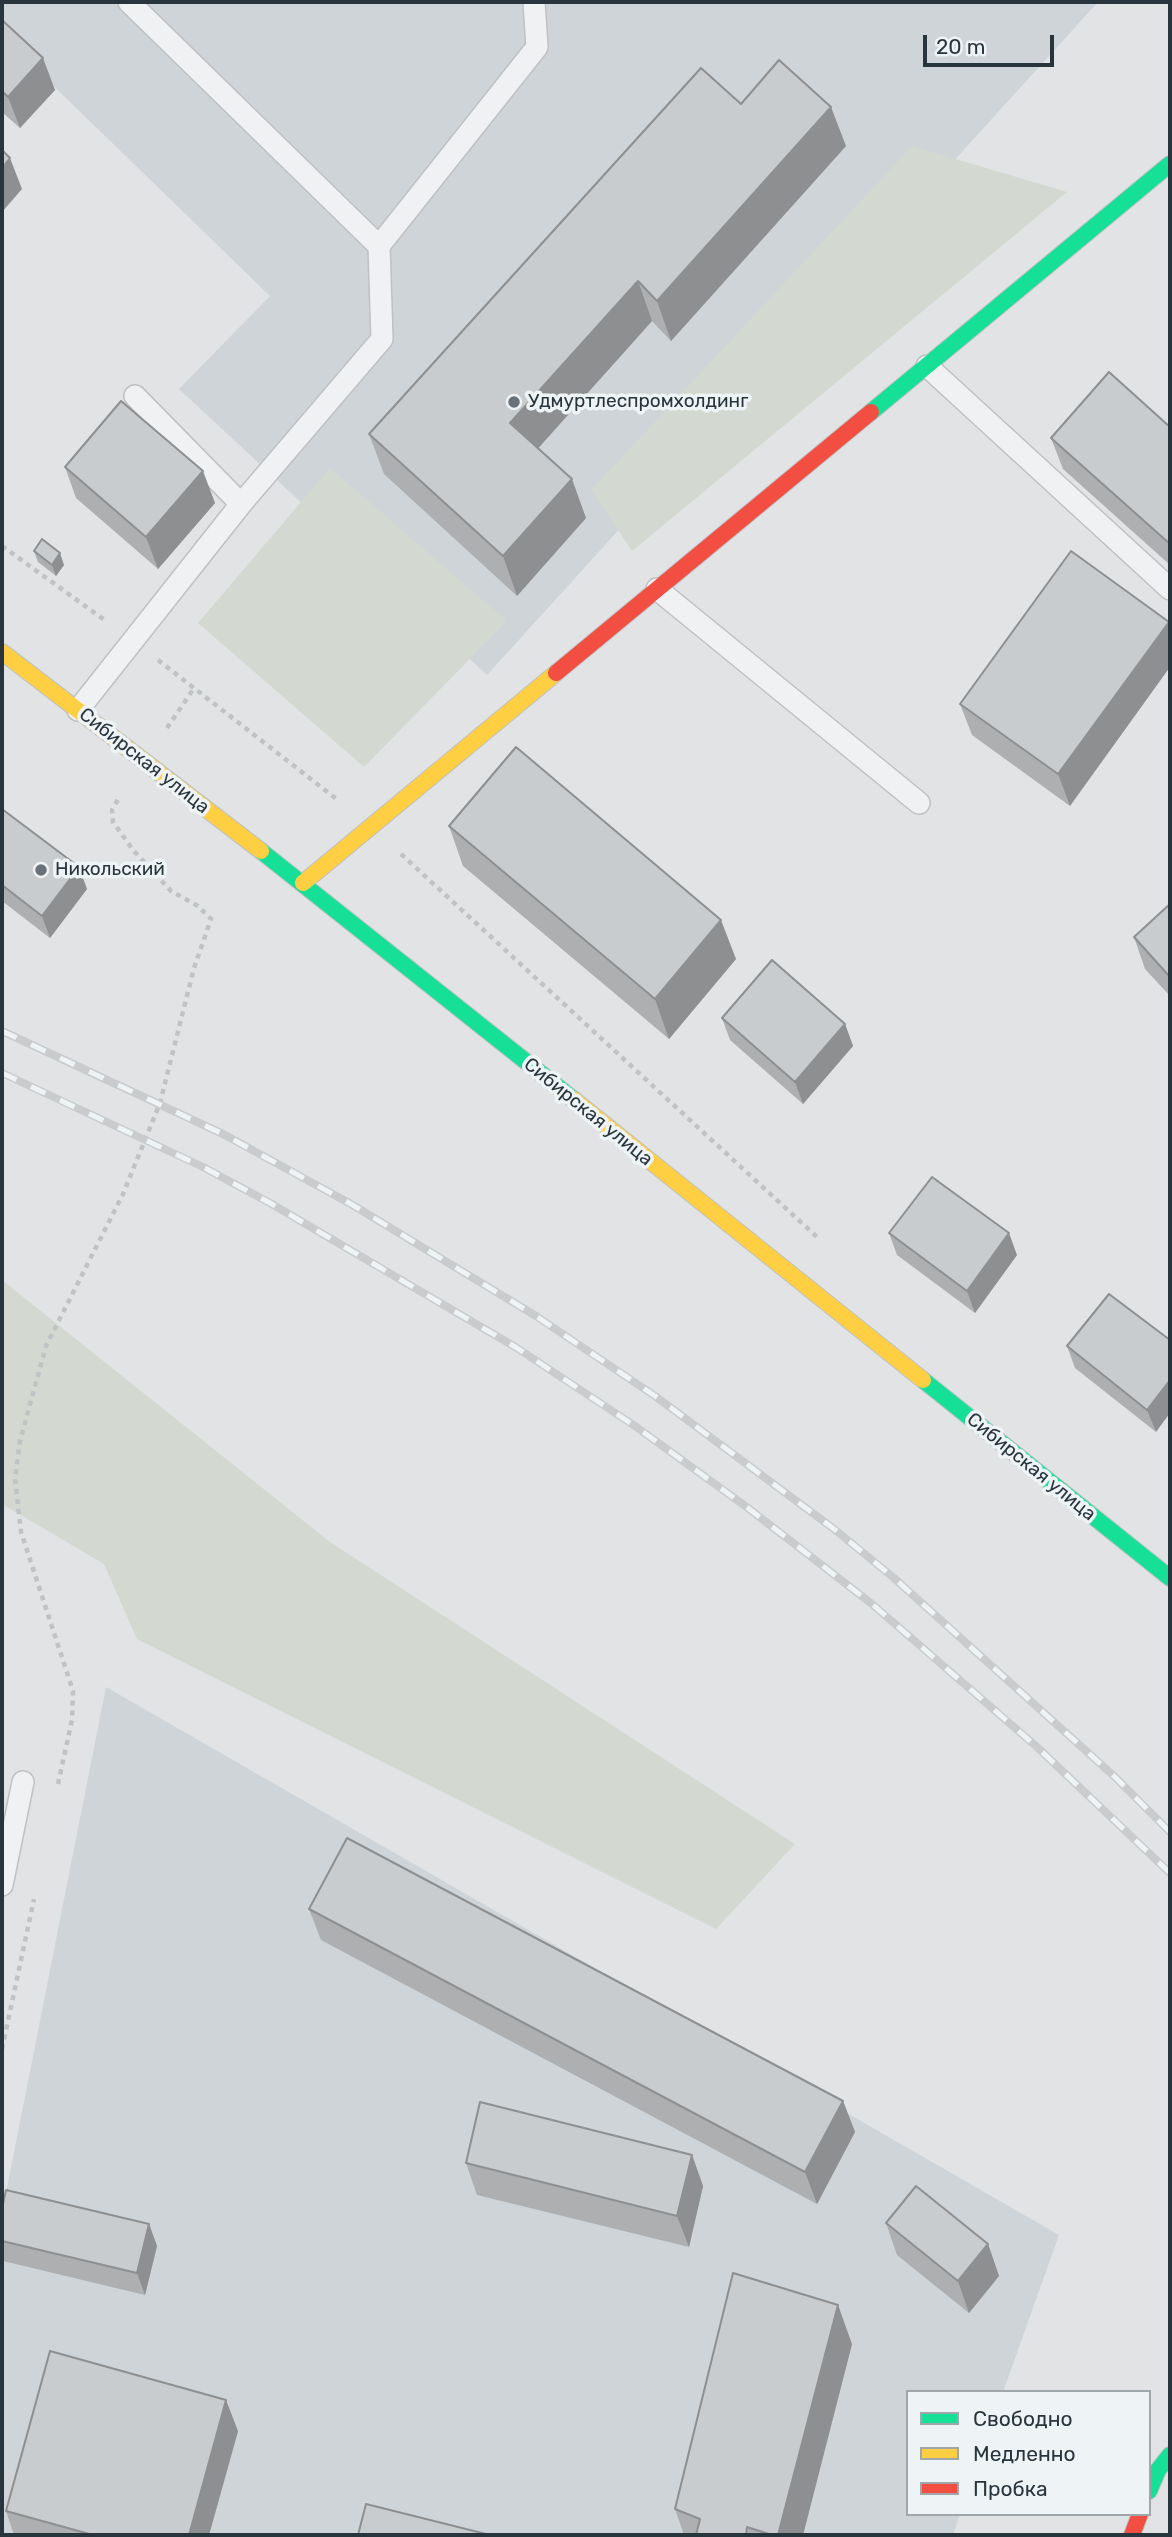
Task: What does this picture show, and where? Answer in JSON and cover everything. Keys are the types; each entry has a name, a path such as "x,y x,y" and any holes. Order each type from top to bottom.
{"main road":[{"path":"303,883 1170,164"},
{"name":"Сибирская улица","path":"2,652 303,883 1170,1578"},
{"path":"1151,2486 1158,2470 1170,2455"},
{"path":"1132,2535 1139,2516"}],"lane":[{"path":"129,2 379,246"},
{"path":"78,710 241,504 382,339 379,246 537,47 534,2"},
{"path":"927,366 1170,589"},
{"path":"135,396 241,504"},
{"path":"657,589 919,803"},
{"path":"2,1885 23,1782"}],"path":[{"path":"2,546 133,640 371,826 820,1240"},
{"path":"58,1786 72,1720 73,1691 21,1532 15,1479 20,1441 46,1346 123,1194 160,1103 194,968 211,919 198,906 171,891 113,822 112,810 194,688"},
{"path":"2,2049 35,1891"}],"shaded area":[{"path":"2,2 1098,2 487,675 179,389 270,296 2,36"},
{"path":"912,146 1067,192 632,551 591,490"},
{"path":"330,468 507,621 364,767 198,623"},
{"path":"2,1280 330,1542 795,1844 716,1929 137,1639 104,1564 2,1504"},
{"path":"106,1687 1059,2235 1004,2390 906,2390 906,2516 959,2516 953,2535 2,2535 2,2213"}],"building":[{"path":"2,20 43,58 8,97 2,91"},
{"name":"Удмуртлеспромхолдинг","path":"779,60 831,107 657,301 638,281 510,423 572,479 503,556 369,434 701,68 741,104"},
{"path":"2,150 10,158 2,168"},
{"path":"1109,372 1170,427 1170,544 1051,438"},
{"path":"121,401 203,471 146,537 65,467"},
{"path":"42,539 60,553 52,565 34,551"},
{"path":"1071,551 1169,622 1058,774 960,704"},
{"path":"516,747 721,920 655,999 449,826"},
{"path":"2,809 79,867 42,916 2,885"},
{"path":"1170,904 1170,977 1134,937"},
{"path":"772,960 845,1024 795,1082 722,1018"},
{"path":"932,1177 1009,1233 967,1291 889,1233"},
{"path":"1109,1294 1170,1340 1170,1380 1147,1410 1067,1346"},
{"path":"347,1838 843,2101 805,2172 309,1909"},
{"path":"480,2102 692,2155 677,2216 466,2163"},
{"path":"916,2186 988,2244 958,2281 886,2223"},
{"path":"6,2190 149,2224 137,2273 2,2241 2,2208"},
{"path":"733,2273 838,2305 778,2535 747,2527 746,2535 696,2535 700,2519 675,2509"},
{"path":"50,2351 226,2400 189,2535 93,2535 6,2511"},
{"path":"366,2504 490,2535 358,2535"}],"railway":[{"path":"2,1031 223,1134 351,1204 536,1316 655,1396 834,1529 894,1578 1115,1777 1170,1832"},
{"path":"2,1073 203,1167 270,1203 517,1348 635,1426 748,1508 872,1604 1037,1747 1170,1873"}],"traffic: fast":[{"path":"871,412 1170,164"},
{"path":"261,851 573,1099"},
{"path":"923,1380 1170,1578"},
{"path":"1151,2486 1158,2470 1170,2455"}],"traffic: slow":[{"path":"2,652 261,851"},
{"path":"303,883 556,673"},
{"path":"573,1099 923,1380"}],"traffic: jam":[{"path":"556,673 871,412"},
{"path":"1132,2535 1139,2516"}],"place":[{"name":"Удмуртлеспромхолдинг","path":"514,402"},
{"name":"Никольский","path":"41,870"}]}
